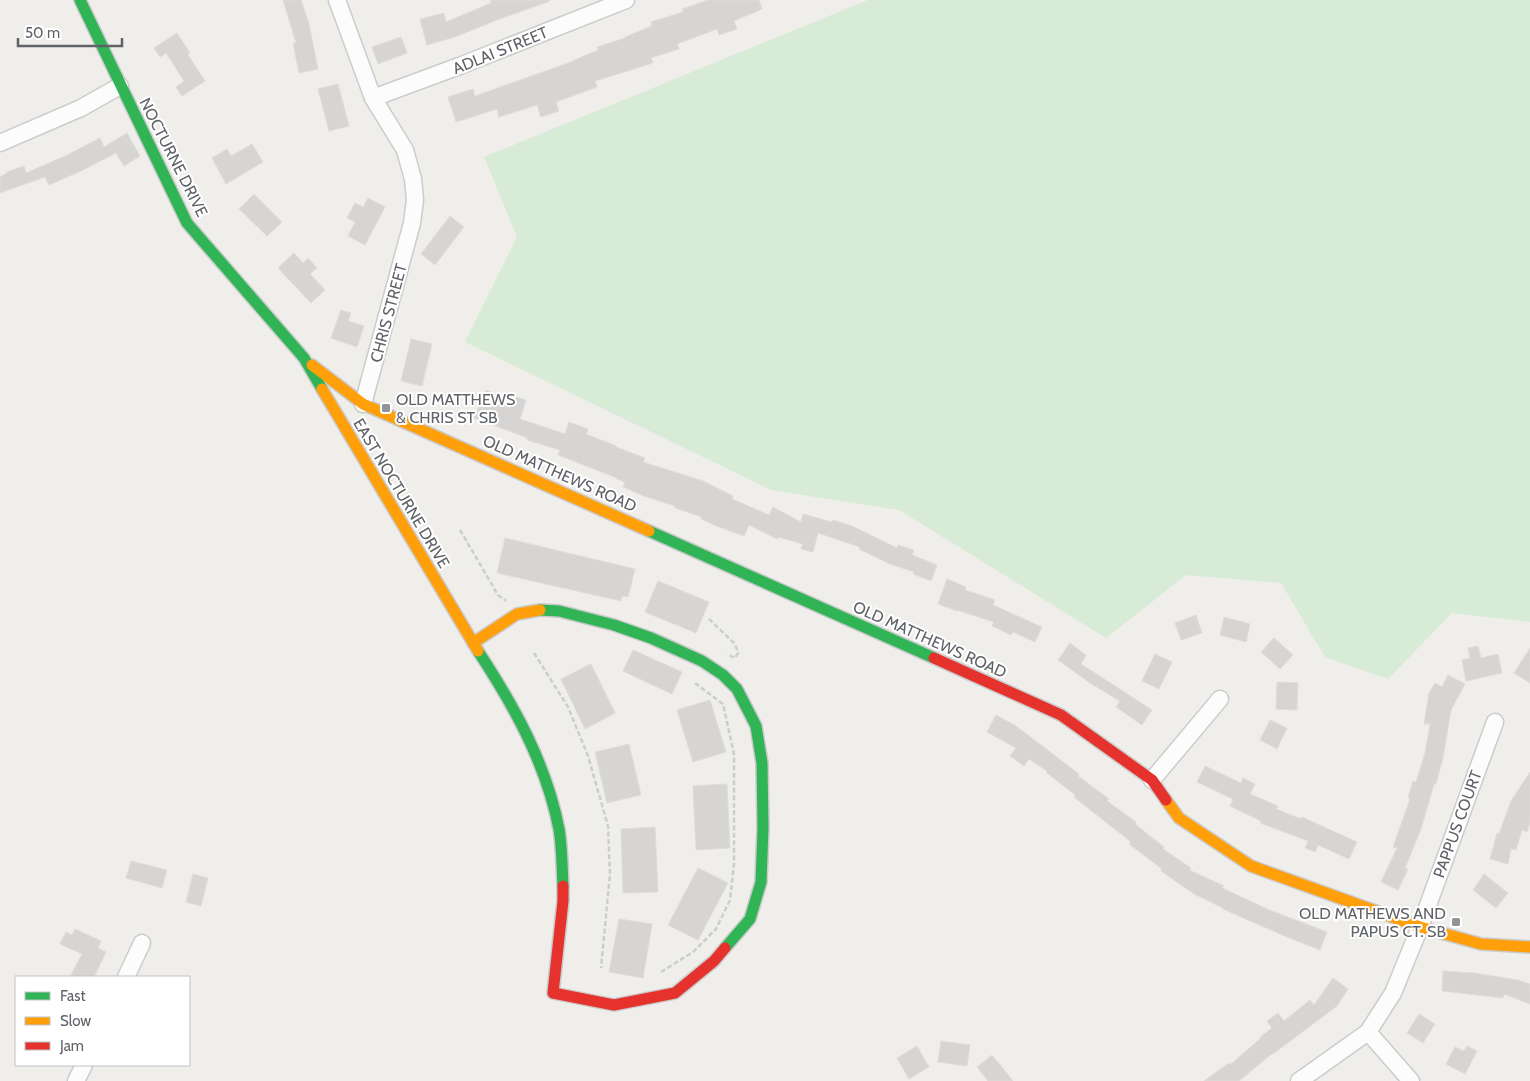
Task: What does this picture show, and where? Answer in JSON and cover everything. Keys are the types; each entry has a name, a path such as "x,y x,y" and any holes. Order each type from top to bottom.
{"street":[{"name":"NOCTURNE DRIVE","path":"80,0 187,223 304,358"},
{"name":"CHRIS STREET","path":"337,0 373,98 405,150 413,179 415,200 412,223 364,404"},
{"name":"ADLAI STREET","path":"373,98 626,0"},
{"path":"0,143 80,108 120,86"},
{"name":"OLD MATTHEWS ROAD","path":"304,358 364,404 1061,715 1152,780 1179,818 1251,866 1420,927 1481,944 1530,947"},
{"name":"EAST NOCTURNE DRIVE","path":"304,358 473,643 505,692 529,737 542,769 554,803 562,858 562,901 553,993 614,1005 675,993 714,961 750,919 761,882 763,828 762,763 756,726 737,688 723,675 702,661 651,638 614,625 559,612 535,610 517,614 473,643"},
{"path":"1152,780 1220,699"},
{"name":"PAPPUS COURT","path":"1368,1032 1393,993 1420,927 1495,722"},
{"path":"126,976 142,943"},
{"path":"1299,1081 1368,1032 1411,1081"},
{"path":"76,1081 84,1066"}],"path":[{"path":"534,653 568,707 588,756 608,826 610,874 601,968"},
{"path":"661,972 693,952 716,929 730,900 734,864 734,754 723,704 695,683"}],"green space":[{"path":"868,0 1530,0 1530,622 1452,613 1388,679 1325,657 1281,583 1186,575 1106,638 899,510 771,490 465,342 517,237 484,157"}],"building":[{"path":"283,0 301,0 309,24 318,69 299,73 293,43 296,43"},
{"path":"490,0 550,1 455,37 427,45 420,19 444,13 446,22 491,3"},
{"path":"708,0 759,0 762,9 734,21 737,29 719,35 717,29 677,44 679,49 651,58 653,63 595,81 597,87 556,102 559,111 541,117 537,105 499,117 497,109 456,122 448,97 473,89 475,96 568,63 598,50 597,47 625,38 652,26 651,22 683,12 682,9"},
{"path":"177,33 190,53 188,55 205,81 182,96 176,87 184,81 166,53 160,57 154,48"},
{"path":"401,37 407,53 378,64 372,47"},
{"path":"338,84 349,126 329,131 318,89"},
{"path":"127,133 140,156 124,166 116,153 49,185 45,177 0,193 0,177 7,172 24,166 26,173 100,138 104,147"},
{"path":"252,144 263,162 226,184 212,158 227,149 231,156"},
{"path":"254,194 282,222 267,236 239,209"},
{"path":"368,198 385,207 365,245 348,236 355,222 347,218 355,203 363,207"},
{"path":"450,216 464,227 435,265 421,254"},
{"path":"294,253 303,263 308,258 317,268 310,274 325,290 311,303 278,268"},
{"path":"341,310 351,313 348,321 364,326 357,347 331,338"},
{"path":"411,339 432,344 422,386 401,381"},
{"path":"486,390 508,399 510,395 526,400 520,419 565,434 569,422 588,429 586,434 645,458 643,462 703,481 733,496 732,499 769,515 773,507 801,522 803,514 832,522 833,520 852,526 897,548 898,545 914,550 912,555 937,565 931,581 913,574 914,572 890,564 859,549 860,547 818,533 813,552 801,549 803,544 778,537 777,539 749,525 744,536 701,519 702,517 675,508 675,506 623,487 625,482 617,478 558,455 560,450 527,440 528,438 474,418"},
{"path":"505,538 635,569 628,597 622,596 621,601 497,573"},
{"path":"947,579 966,587 965,590 995,600 993,605 1042,627 1035,642 1013,632 1011,635 992,626 994,622 938,604"},
{"path":"658,581 709,602 696,633 645,612"},
{"path":"1196,615 1202,633 1181,640 1175,623"},
{"path":"1224,617 1250,624 1246,642 1220,635"},
{"path":"1274,638 1293,655 1280,669 1261,652"},
{"path":"1070,643 1086,655 1081,664 1152,710 1142,725 1116,707 1120,701 1090,683 1058,660"},
{"path":"1478,646 1481,658 1498,654 1502,673 1466,681 1462,660 1470,658 1468,648"},
{"path":"1530,648 1530,683 1514,673"},
{"path":"633,650 682,672 672,694 623,671"},
{"path":"1155,654 1172,662 1159,689 1142,681"},
{"path":"591,664 615,713 585,729 561,679"},
{"path":"1448,675 1465,684 1451,710 1443,758 1436,784 1434,784 1421,829 1405,868 1408,869 1398,890 1381,882 1397,848 1393,847 1410,799 1408,798 1413,781 1416,782 1425,753 1430,724 1424,724 1429,693 1435,683 1442,687"},
{"path":"1277,682 1298,683 1297,710 1276,709"},
{"path":"710,700 726,752 693,762 677,710"},
{"path":"996,715 1016,726 1079,774 1078,776 1109,799 1107,801 1136,822 1135,824 1164,847 1163,849 1191,868 1189,870 1267,909 1327,932 1320,950 1223,909 1194,894 1161,871 1162,869 1129,844 1131,842 1074,797 1075,795 1047,771 1029,759 1024,766 1010,756 1016,748 987,732"},
{"path":"1270,720 1287,728 1277,749 1260,740"},
{"path":"629,744 641,795 607,803 595,752"},
{"path":"1205,766 1241,783 1243,778 1255,784 1250,794 1278,806 1276,809 1301,819 1302,817 1357,842 1349,859 1318,845 1315,852 1305,848 1308,841 1260,823 1261,821 1230,806 1233,799 1197,782"},
{"path":"1530,772 1530,823 1527,832 1522,830 1516,850 1511,849 1508,864 1490,859 1497,833 1499,834 1511,801"},
{"path":"727,784 730,848 696,850 693,786"},
{"path":"655,827 658,892 623,893 621,829"},
{"path":"131,861 167,870 162,888 126,878"},
{"path":"698,868 728,883 698,940 668,925"},
{"path":"193,874 208,878 201,906 186,902"},
{"path":"1484,874 1508,893 1496,908 1473,890"},
{"path":"619,919 652,924 643,978 609,972"},
{"path":"75,929 101,941 98,948 106,952 94,976 71,976 82,954 60,944 66,932 72,935"},
{"path":"1443,971 1474,973 1518,980 1530,984 1530,1004 1504,994 1503,998 1442,991"},
{"path":"1333,978 1348,989 1337,1006 1273,1053 1239,1081 1204,1081 1229,1063 1230,1065 1272,1028 1267,1021 1278,1013 1284,1021 1310,1000 1314,1005"},
{"path":"1419,1014 1435,1024 1423,1043 1407,1033"},
{"path":"941,1041 970,1045 967,1066 938,1062"},
{"path":"917,1046 929,1067 909,1079 897,1058"},
{"path":"1467,1046 1477,1051 1465,1074 1446,1064 1455,1047 1464,1051"},
{"path":"992,1055 1013,1081 988,1081 977,1067"}],"traffic: fast":[{"path":"80,0 187,223 304,358 322,389"},
{"path":"649,531 934,658"},
{"path":"540,610 559,611 614,625 651,638 702,661 723,675 737,689 756,726 762,763 763,828 761,882 750,919 725,948"},
{"path":"478,651 516,714 546,781 559,829 563,886"}],"traffic: slow":[{"path":"312,365 363,404 649,531"},
{"path":"322,389 478,651"},
{"path":"473,643 517,614 540,610"},
{"path":"1166,800 1179,818 1251,866 1420,927 1481,944 1530,947"}],"traffic: jam":[{"path":"934,658 1061,715 1152,780 1166,800"},
{"path":"563,886 553,993 614,1005 675,993 714,961 725,948"}],"place":[{"name":"OLD MATTHEWS & CHRIS ST SB","path":"386,408"},
{"name":"OLD MATHEWS AND PAPUS CT. SB","path":"1456,922"}]}
